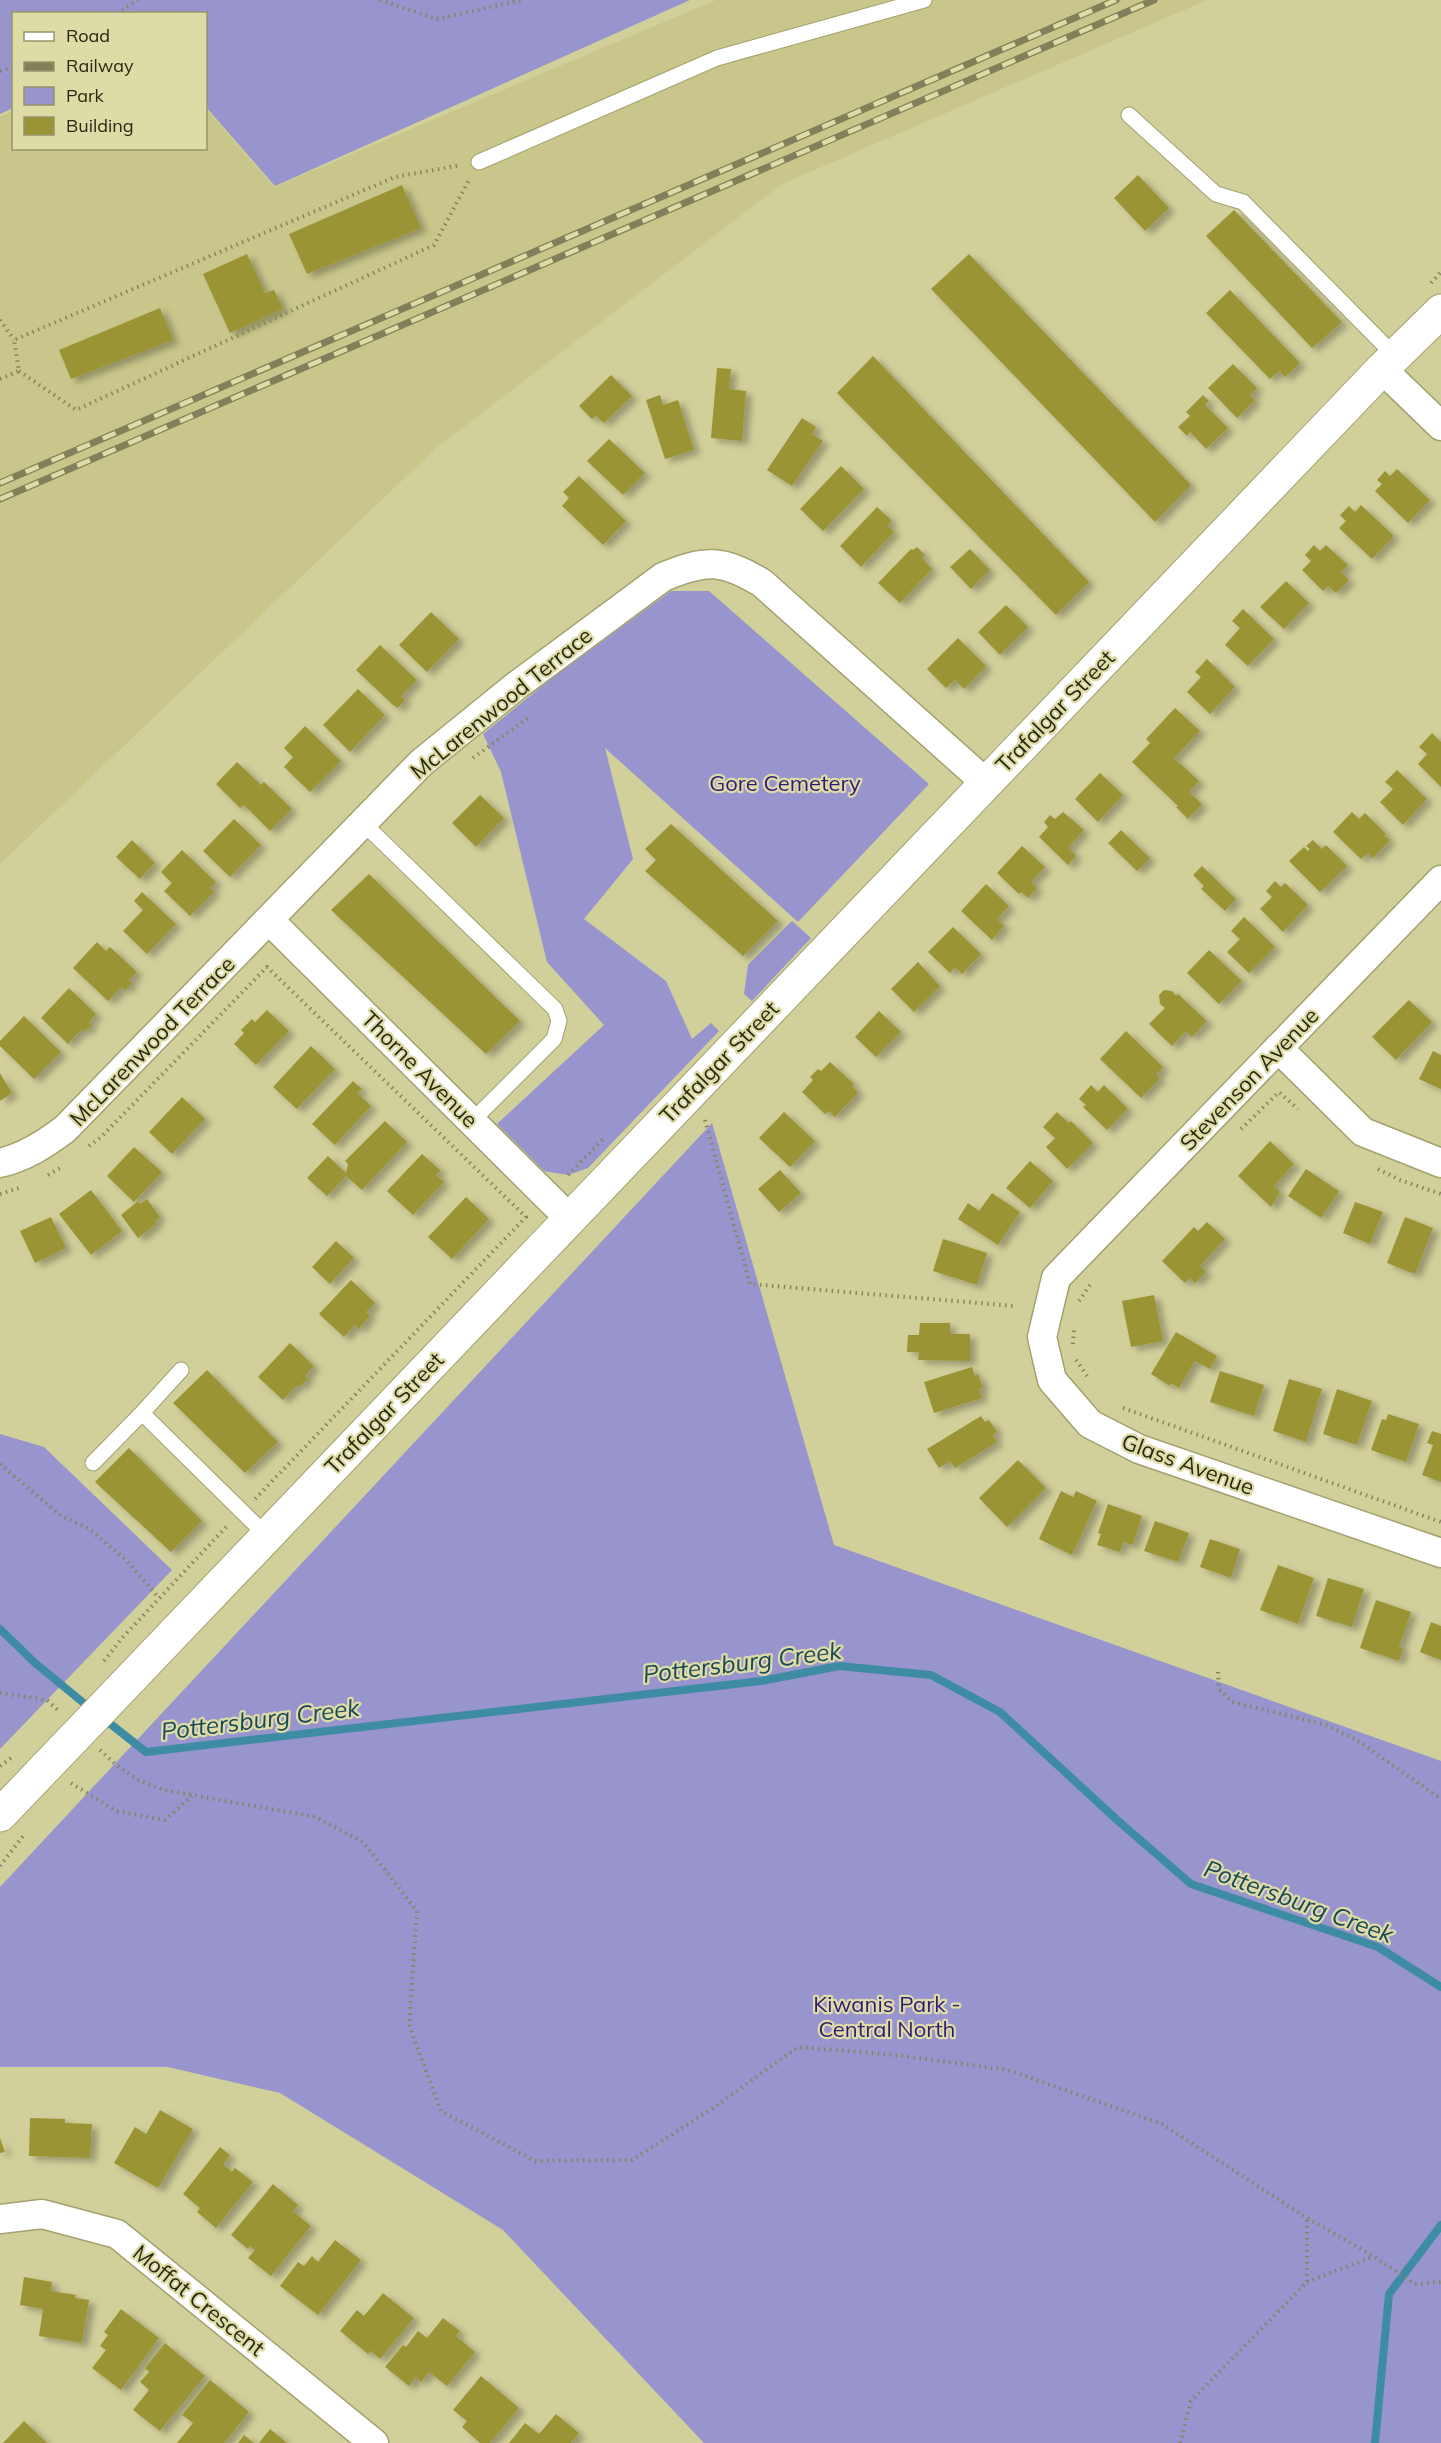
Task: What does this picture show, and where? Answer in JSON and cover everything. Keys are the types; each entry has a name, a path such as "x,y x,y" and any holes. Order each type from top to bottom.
{"main road":[{"name":"Trafalgar Street","path":"0,1815 56,1773 108,1681 266,1535 1441,310"}],"street":[{"path":"1389,362 1441,426"},
{"name":"McLarenwood Terrace","path":"0,1163 13,1160 40,1147 65,1129 270,921 421,763 516,686 663,577 691,565 706,563 736,568 762,583 986,783"},
{"name":"Stevenson Avenue","path":"1056,1278 1441,880"},
{"name":"Thorne Avenue","path":"270,921 569,1218"},
{"path":"1278,1048 1363,1132 1441,1163"},
{"name":"Glass Avenue","path":"1056,1278 1042,1337 1052,1380 1090,1424 1139,1449 1441,1553"},
{"name":"Moffat Crescent","path":"0,2219 42,2214 117,2234 374,2443"}],"lane":[{"path":"479,162 717,58 924,0"},
{"path":"1129,115 1216,194 1243,202 1389,362"},
{"path":"363,824 555,1010 559,1021 554,1039 471,1121"},
{"path":"93,1463 181,1370"},
{"path":"142,1413 266,1535"}],"path":[{"path":"120,12 138,0"},
{"path":"380,0 437,19 522,0"},
{"path":"14,340 395,177 479,162"},
{"path":"0,320 14,340 19,371 76,410 434,245 479,162"},
{"path":"0,379 19,371"},
{"path":"470,761 529,717"},
{"path":"82,1152 100,1138 267,967 526,1217 122,1638 108,1681"},
{"path":"1237,1133 1279,1092"},
{"path":"705,1120 750,1284 1014,1306"},
{"path":"45,1177 64,1165"},
{"path":"0,1194 25,1185"},
{"path":"1074,1309 1091,1282"},
{"path":"1074,1320 1073,1355 1090,1381"},
{"path":"1116,1405 1441,1522"},
{"path":"0,1464 61,1516 88,1528 126,1560 159,1598"},
{"path":"1218,1672 1220,1689 1232,1702 1326,1725 1359,1742 1441,1799"},
{"path":"0,1693 47,1700 64,1716"},
{"path":"98,1748 115,1764 138,1780 164,1790 316,1817 363,1842 417,1911 409,2025 441,2111 535,2161 632,2160 716,2106 798,2047 895,2055 1008,2070 1162,2124 1307,2218 1373,2256 1415,2284 1441,2282"},
{"path":"56,1773 116,1811 165,1820 193,1796"},
{"path":"1307,2218 1307,2282"},
{"path":"1180,2443 1191,2401 1307,2282 1373,2256"}],"shaded area":[{"path":"716,0 1207,0 782,184 436,448 0,864 0,117 12,111 12,150 207,150 207,110 274,187"}],"green space":[{"path":"0,0 690,0 275,186 207,108 207,12 12,12 12,108 0,114"},
{"name":"Gore Cemetery","path":"671,591 709,591 929,784 798,922 605,748 633,859 584,919 666,981 692,1039 711,1023 719,1031 588,1168 568,1175 544,1171 497,1124 604,1025 547,962 501,772 483,734 552,678"},
{"path":"792,921 811,938 752,1001 744,994 748,965"},
{"name":"Kiwanis Park - Central North","path":"712,1123 834,1545 1441,1761 1441,2443 704,2443 503,2230 280,2093 168,2067 0,2067 0,1887"},
{"path":"0,1434 44,1447 172,1570 0,1749"}],"building":[{"path":"1138,175 1169,208 1145,231 1114,198"},
{"path":"402,185 421,228 307,274 289,234"},
{"path":"1234,210 1342,322 1312,348 1206,236"},
{"path":"247,254 265,293 274,290 283,309 230,333 203,274"},
{"path":"969,254 1191,485 1155,522 931,289"},
{"path":"1230,290 1300,363 1285,377 1279,371 1270,379 1206,313"},
{"path":"160,308 173,340 71,379 59,350"},
{"path":"873,356 1089,582 1056,615 837,393"},
{"path":"1233,364 1257,388 1250,395 1255,400 1237,418 1208,388"},
{"path":"717,368 731,369 729,389 746,391 742,441 711,438"},
{"path":"611,375 632,396 604,423 596,416 592,419 579,406"},
{"path":"660,395 663,405 678,400 694,450 665,459 646,400"},
{"path":"1203,395 1209,401 1205,405 1228,428 1206,449 1190,432 1187,436 1178,427 1190,416 1186,412"},
{"path":"802,418 816,427 812,434 823,441 792,486 767,470"},
{"path":"609,439 645,473 623,495 587,461"},
{"path":"841,466 864,489 823,531 800,509"},
{"path":"1397,469 1430,500 1408,523 1375,491 1382,484 1377,480 1385,471 1390,476"},
{"path":"579,476 626,521 603,545 562,506 569,498 563,492"},
{"path":"1361,505 1394,536 1372,559 1339,528 1346,521 1340,515 1349,506 1355,512"},
{"path":"877,507 892,521 887,525 894,532 861,567 840,546"},
{"path":"1314,545 1320,551 1326,545 1348,565 1341,572 1349,580 1336,593 1328,586 1323,591 1302,570 1311,561 1305,555"},
{"path":"917,547 925,555 922,558 932,569 900,603 878,583 911,549"},
{"path":"970,549 990,570 971,589 950,567"},
{"path":"1286,581 1309,603 1284,629 1260,607"},
{"path":"1006,605 1028,627 1000,655 978,632"},
{"path":"1243,609 1274,639 1248,666 1225,645 1240,628 1232,621"},
{"path":"431,612 459,639 427,672 399,645"},
{"path":"958,638 986,666 964,689 955,680 946,688 927,669"},
{"path":"380,645 417,680 401,696 405,700 398,708 356,670"},
{"path":"1207,659 1235,687 1210,714 1187,692 1201,677 1195,672"},
{"path":"358,689 385,715 350,752 323,725"},
{"path":"1175,708 1200,731 1174,758 1199,781 1189,792 1202,804 1188,819 1176,807 1178,806 1132,762 1150,743 1146,739"},
{"path":"305,726 341,761 310,792 284,767 293,757 284,748"},
{"path":"1432,733 1441,742 1441,787 1418,764 1427,754 1419,747"},
{"path":"237,762 261,785 264,782 292,809 270,831 244,805 240,808 216,784"},
{"path":"1397,770 1427,799 1403,825 1380,802 1393,789 1385,782"},
{"path":"1100,773 1123,795 1098,822 1075,799"},
{"path":"480,795 504,818 476,847 452,823"},
{"path":"1063,812 1084,830 1068,848 1076,856 1068,865 1039,837 1048,827 1044,822 1050,815 1055,819"},
{"path":"1352,812 1359,819 1365,813 1390,840 1373,858 1368,853 1361,859 1333,832"},
{"path":"234,819 261,845 230,877 203,851"},
{"path":"671,824 778,921 743,956 645,871 656,860 645,849"},
{"path":"1121,830 1150,858 1137,871 1108,843"},
{"path":"132,840 155,863 140,879 116,857"},
{"path":"1313,840 1322,849 1326,845 1347,866 1320,892 1289,861 1304,847 1308,851 1310,849 1306,846"},
{"path":"1022,846 1045,867 1031,882 1037,888 1028,898 1021,892 1019,894 997,873"},
{"path":"182,850 216,882 210,888 214,892 190,916 164,891 172,883 161,872"},
{"path":"1202,866 1236,899 1225,911 1201,889 1204,886 1193,875"},
{"path":"369,874 520,1021 486,1054 331,910"},
{"path":"1275,881 1281,887 1285,883 1308,905 1283,932 1260,909 1272,897 1266,891"},
{"path":"986,884 1009,906 997,919 1004,926 992,940 961,911"},
{"path":"142,892 176,924 147,954 123,931 143,910 134,901"},
{"path":"1244,917 1275,947 1249,973 1227,952 1240,939 1231,931"},
{"path":"953,927 981,954 962,974 955,967 950,973 928,952"},
{"path":"97,942 106,951 110,947 137,972 129,980 132,983 125,990 122,987 108,1001 73,968"},
{"path":"1209,950 1242,981 1219,1004 1187,973"},
{"path":"918,962 940,986 914,1012 891,989"},
{"path":"69,988 96,1014 89,1022 92,1025 84,1032 82,1029 68,1044 41,1018"},
{"path":"1164,990 1172,991 1176,996 1178,994 1207,1021 1192,1037 1186,1031 1172,1046 1149,1024 1165,1008 1160,1004 1159,995"},
{"path":"1409,1000 1432,1022 1396,1060 1372,1037"},
{"path":"267,1010 289,1031 256,1065 234,1044 244,1033 241,1030 252,1019 255,1022"},
{"path":"879,1011 901,1032 876,1057 855,1037"},
{"path":"24,1016 61,1052 34,1079 0,1046 0,1041"},
{"path":"1126,1031 1163,1067 1156,1075 1160,1078 1141,1098 1100,1059"},
{"path":"311,1046 335,1069 297,1109 273,1087"},
{"path":"1433,1051 1441,1055 1441,1089 1419,1079"},
{"path":"830,1062 854,1084 852,1086 858,1093 835,1117 829,1111 825,1114 802,1092 813,1080 810,1077"},
{"path":"0,1073 12,1093 0,1101"},
{"path":"353,1081 362,1089 357,1093 371,1106 335,1145 312,1124"},
{"path":"1091,1085 1098,1092 1104,1085 1128,1109 1107,1130 1083,1107 1086,1105 1079,1099"},
{"path":"182,1097 205,1119 172,1154 149,1132"},
{"path":"784,1112 815,1141 790,1167 759,1138"},
{"path":"1057,1112 1069,1123 1071,1121 1093,1143 1067,1169 1046,1147 1055,1138 1043,1127"},
{"path":"385,1121 407,1142 362,1190 346,1176 327,1196 307,1178 328,1156 346,1173 348,1164 345,1161"},
{"path":"1270,1141 1294,1164 1274,1186 1280,1192 1271,1207 1238,1176"},
{"path":"134,1147 162,1172 134,1202 107,1176"},
{"path":"422,1154 441,1171 436,1175 444,1182 413,1215 387,1191"},
{"path":"1030,1161 1053,1181 1030,1208 1006,1188"},
{"path":"1306,1169 1339,1191 1321,1218 1288,1196"},
{"path":"780,1170 801,1193 779,1212 758,1189"},
{"path":"91,1190 122,1231 91,1255 59,1214"},
{"path":"992,1193 1020,1212 998,1245 958,1219 968,1203 979,1211"},
{"path":"466,1197 489,1219 452,1259 428,1237"},
{"path":"147,1199 160,1217 155,1221 156,1224 138,1238 121,1215 138,1201 140,1204"},
{"path":"1355,1202 1383,1212 1370,1244 1343,1233"},
{"path":"51,1217 66,1248 35,1263 20,1231"},
{"path":"1405,1217 1433,1228 1415,1274 1387,1263"},
{"path":"1207,1222 1225,1239 1200,1266 1206,1272 1195,1283 1190,1278 1185,1283 1162,1261 1194,1227 1198,1231"},
{"path":"943,1239 987,1253 977,1285 933,1271"},
{"path":"336,1241 354,1258 330,1284 312,1267"},
{"path":"351,1280 375,1303 366,1312 370,1316 359,1329 355,1325 344,1337 319,1314"},
{"path":"1154,1295 1163,1341 1131,1347 1122,1301"},
{"path":"920,1323 950,1323 950,1334 970,1334 970,1361 918,1360 919,1352 907,1352 908,1335 919,1335"},
{"path":"1176,1332 1217,1356 1210,1369 1195,1361 1179,1388 1171,1383 1170,1386 1151,1374"},
{"path":"290,1343 314,1366 305,1376 308,1379 299,1387 297,1385 283,1400 258,1377"},
{"path":"972,1367 975,1376 978,1374 983,1388 979,1389 982,1398 934,1413 924,1382"},
{"path":"207,1370 278,1442 245,1473 173,1403"},
{"path":"1220,1371 1264,1385 1254,1416 1210,1402"},
{"path":"1289,1379 1322,1389 1306,1442 1273,1431"},
{"path":"1337,1389 1372,1401 1357,1445 1323,1434"},
{"path":"1388,1414 1419,1424 1406,1462 1371,1450 1382,1419 1386,1420"},
{"path":"981,1416 985,1422 989,1420 997,1432 993,1435 997,1442 955,1468 950,1461 939,1468 927,1449"},
{"path":"1432,1431 1441,1434 1441,1482 1422,1475 1433,1445 1427,1443"},
{"path":"129,1448 202,1521 171,1552 95,1482"},
{"path":"1018,1460 1046,1488 1007,1527 979,1498"},
{"path":"1061,1491 1073,1497 1076,1491 1097,1501 1072,1555 1039,1539"},
{"path":"1108,1504 1142,1516 1133,1545 1123,1542 1120,1552 1097,1545 1101,1534 1098,1533"},
{"path":"1155,1521 1189,1533 1178,1562 1144,1551"},
{"path":"1210,1539 1240,1549 1231,1578 1200,1567"},
{"path":"1278,1565 1314,1578 1298,1624 1260,1610"},
{"path":"1328,1578 1364,1589 1352,1627 1316,1616"},
{"path":"1376,1600 1411,1612 1399,1647 1403,1648 1399,1661 1360,1648"},
{"path":"1431,1622 1441,1626 1441,1660 1420,1652"},
{"path":"160,2110 193,2129 158,2188 114,2163 135,2127 146,2134"},
{"path":"30,2118 65,2119 65,2123 92,2124 90,2158 29,2156"},
{"path":"0,2138 5,2152 0,2153"},
{"path":"220,2147 230,2155 223,2164 232,2172 235,2168 253,2182 216,2228 197,2212 200,2208 183,2194"},
{"path":"273,2184 298,2205 293,2211 311,2226 271,2276 248,2258 255,2250 250,2246 248,2249 231,2235"},
{"path":"335,2240 361,2260 318,2315 280,2286 298,2262 304,2266 312,2256 318,2262"},
{"path":"24,2277 52,2282 51,2291 76,2295 75,2298 89,2300 82,2343 39,2336 43,2309 20,2305"},
{"path":"383,2293 414,2318 380,2359 371,2351 368,2354 340,2331 357,2310 364,2316"},
{"path":"121,2309 159,2338 121,2390 92,2368 106,2350 100,2346 108,2335 104,2332"},
{"path":"443,2318 460,2331 456,2336 475,2352 447,2386 429,2372 421,2382 416,2377 409,2386 385,2367 403,2345 406,2347 418,2331 427,2338"},
{"path":"165,2343 205,2376 160,2431 133,2410 149,2390 140,2382 149,2372 145,2368"},
{"path":"481,2376 519,2408 490,2443 480,2443 462,2427 467,2421 453,2410"},
{"path":"210,2380 249,2412 224,2443 177,2443 193,2423 182,2415"},
{"path":"556,2414 579,2433 571,2443 509,2443 525,2423 539,2434"},
{"path":"24,2421 47,2443 3,2443"},
{"path":"270,2429 287,2443 259,2443"},
{"path":"244,2435 254,2443 238,2443"}],"waterway":[{"name":"Pottersburg Creek","path":"0,1629 35,1663 91,1709"},
{"name":"Pottersburg Creek","path":"103,1718 146,1752 761,1681 839,1666 931,1675 1000,1712 1116,1819 1191,1884 1378,1947 1441,1987"},
{"path":"1375,2443 1389,2294 1441,2225"}],"railway":[{"path":"0,483 1116,0"},
{"path":"0,499 1154,0"}]}
